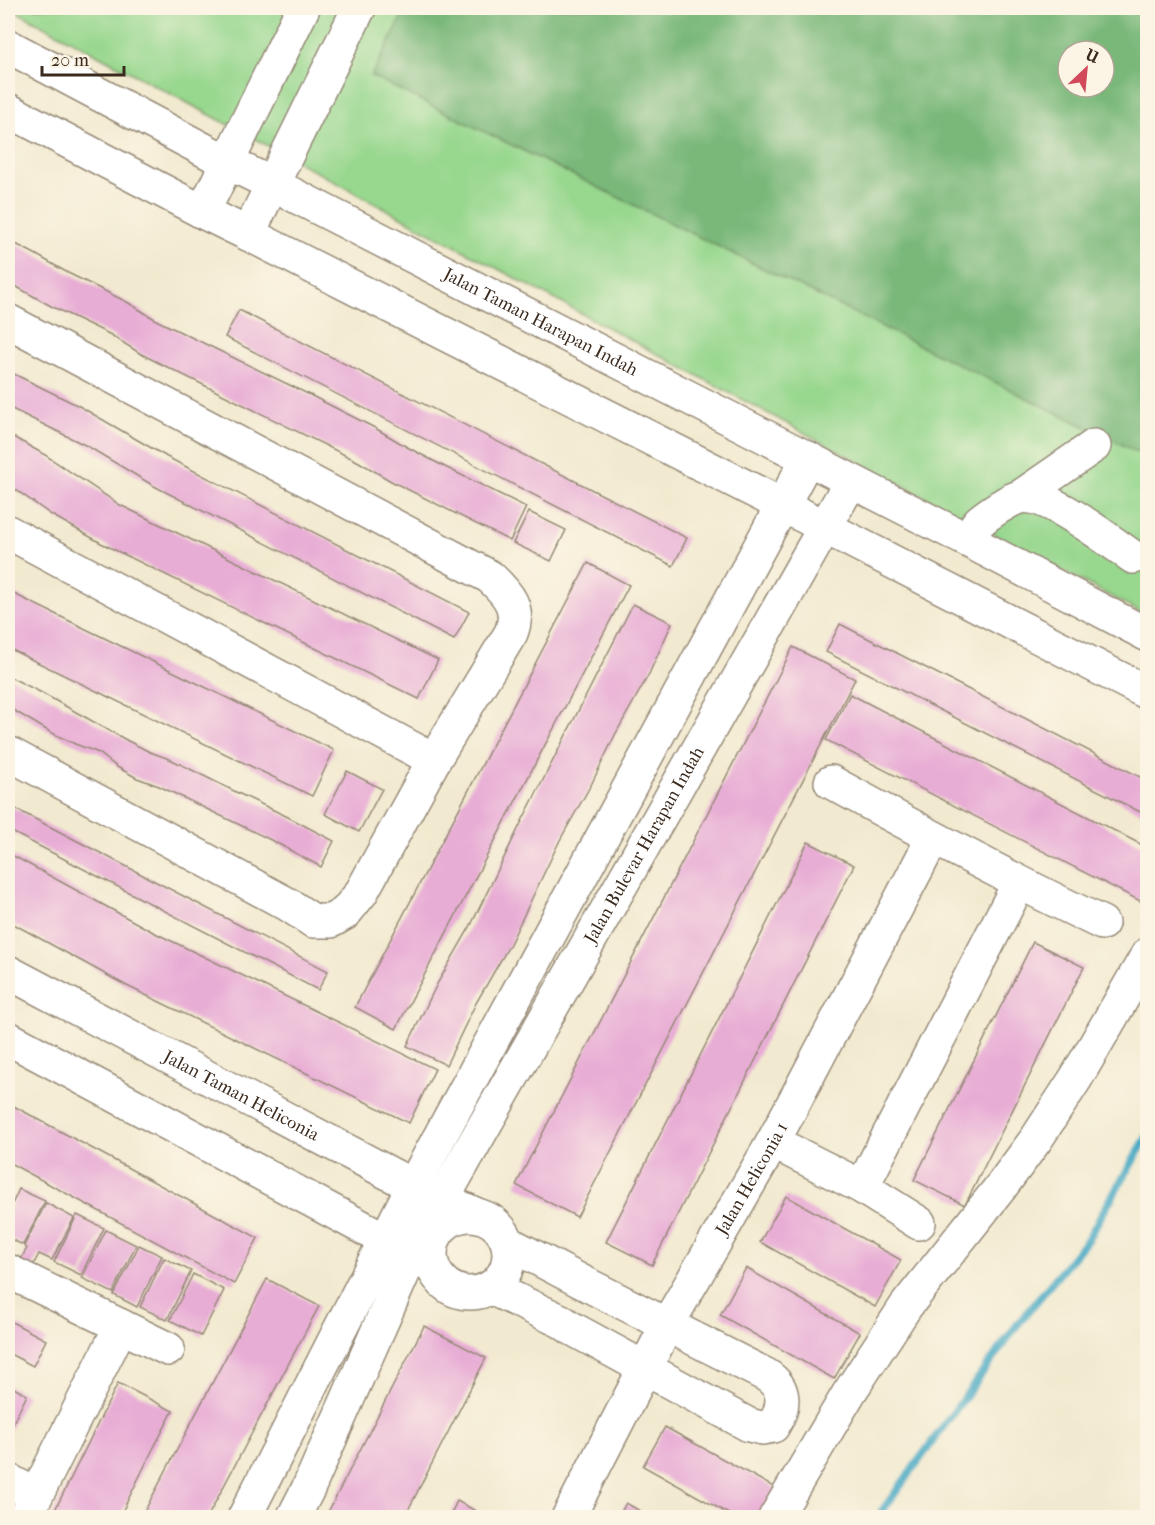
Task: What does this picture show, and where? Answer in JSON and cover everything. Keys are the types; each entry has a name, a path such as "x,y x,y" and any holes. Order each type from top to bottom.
{"street":[{"path":"203,212 303,8"},
{"path":"248,234 359,8"},
{"path":"8,46 227,162"},
{"path":"8,110 203,212 1148,693"},
{"name":"Jalan Taman Harapan Indah","path":"227,162 808,458"},
{"path":"8,321 490,578 505,591 515,612 515,623 511,633 434,760 361,893 345,914 331,921 313,921 278,899 8,753"},
{"path":"967,540 979,522 999,507 1020,497 1094,446"},
{"path":"808,458 1148,635"},
{"name":"Jalan Bulevar Harapan Indah","path":"410,1251 413,1186 808,458"},
{"name":"Jalan Bulevar Harapan Indah","path":"410,1251 442,1200 851,480"},
{"path":"1020,497 1040,499 1057,507 1133,557"},
{"path":"8,532 434,760"},
{"path":"831,782 1019,883 1102,923"},
{"name":"Jalan Heliconia 1","path":"568,1518 667,1325 773,1142 933,838"},
{"path":"862,1187 1019,883"},
{"path":"775,1518 849,1393 906,1306 1037,1138 1076,1078 1148,954"},
{"name":"Jalan Taman Heliconia","path":"8,972 413,1186 491,1220 501,1230 508,1243"},
{"path":"8,1038 410,1251 454,1290 473,1293 491,1288 501,1279 507,1268 510,1255 508,1243"},
{"path":"773,1142 862,1187 919,1223"},
{"path":"244,1518 410,1251 431,1246 437,1232 447,1221 461,1215 477,1215"},
{"path":"491,1288 561,1321 749,1425 762,1428 773,1426 780,1415 782,1403 776,1381 508,1243"},
{"path":"293,1518 308,1489 410,1251"},
{"path":"8,1271 168,1349"},
{"path":"571,1328 592,1287"},
{"path":"23,1498 121,1326"}],"green space":[{"path":"10,8 1147,8 1147,616"},
{"path":"407,8 1147,8 1147,457 371,76"}],"building":[{"path":"8,240 127,302 158,321 310,395 526,507 510,541 391,481 359,462 141,354 111,335 8,282"},
{"path":"239,310 687,538 673,566 225,337"},
{"path":"8,371 79,406 167,457 469,612 454,640 154,486 87,446 8,407"},
{"path":"8,434 45,455 120,505 438,660 419,699 101,543 50,514 8,484"},
{"path":"529,512 566,530 551,561 513,543"},
{"path":"588,563 629,585 396,1029 355,1007"},
{"path":"8,591 334,750 312,796 8,648"},
{"path":"633,604 672,623 649,674 560,840 509,946 476,1003 446,1065 407,1046 437,984 470,927"},
{"path":"840,624 1148,781 1148,816 826,652"},
{"path":"793,647 855,679 577,1217 516,1185"},
{"path":"8,676 128,741 172,760 334,841 321,867 275,842 159,786 137,778 117,767 99,753 50,732 8,707"},
{"path":"850,694 1148,848 1148,905 826,740"},
{"path":"347,771 382,789 359,832 325,814"},
{"path":"8,805 328,971 318,990 8,830"},
{"path":"808,842 854,865 652,1265 606,1242"},
{"path":"8,853 153,932 435,1069 409,1123 127,986 8,921"},
{"path":"1033,942 1084,967 965,1205 914,1180"},
{"path":"8,1103 258,1238 234,1284 8,1162"},
{"path":"19,1189 45,1201 23,1245 8,1238 8,1213"},
{"path":"786,1196 901,1260 875,1307 760,1242"},
{"path":"46,1203 74,1218 52,1260 39,1254 31,1269 19,1263 27,1248 24,1246"},
{"path":"77,1215 104,1228 81,1275 54,1262"},
{"path":"106,1230 136,1245 113,1293 82,1278"},
{"path":"139,1245 162,1256 137,1307 114,1295"},
{"path":"164,1258 191,1271 167,1320 140,1307"},
{"path":"746,1268 860,1333 834,1379 720,1315"},
{"path":"193,1274 224,1290 201,1336 170,1320"},
{"path":"267,1279 319,1306 207,1518 141,1518"},
{"path":"8,1320 46,1340 33,1366 8,1353"},
{"path":"424,1326 486,1358 404,1518 325,1518"},
{"path":"118,1383 173,1411 119,1518 51,1518"},
{"path":"8,1385 27,1395 8,1433"},
{"path":"665,1427 779,1490 763,1518 736,1518 643,1466"},
{"path":"457,1501 489,1518 449,1518"},
{"path":"626,1503 652,1518 618,1518"}],"waterway":[{"path":"877,1518 1017,1325 1087,1240 1148,1135"}]}
